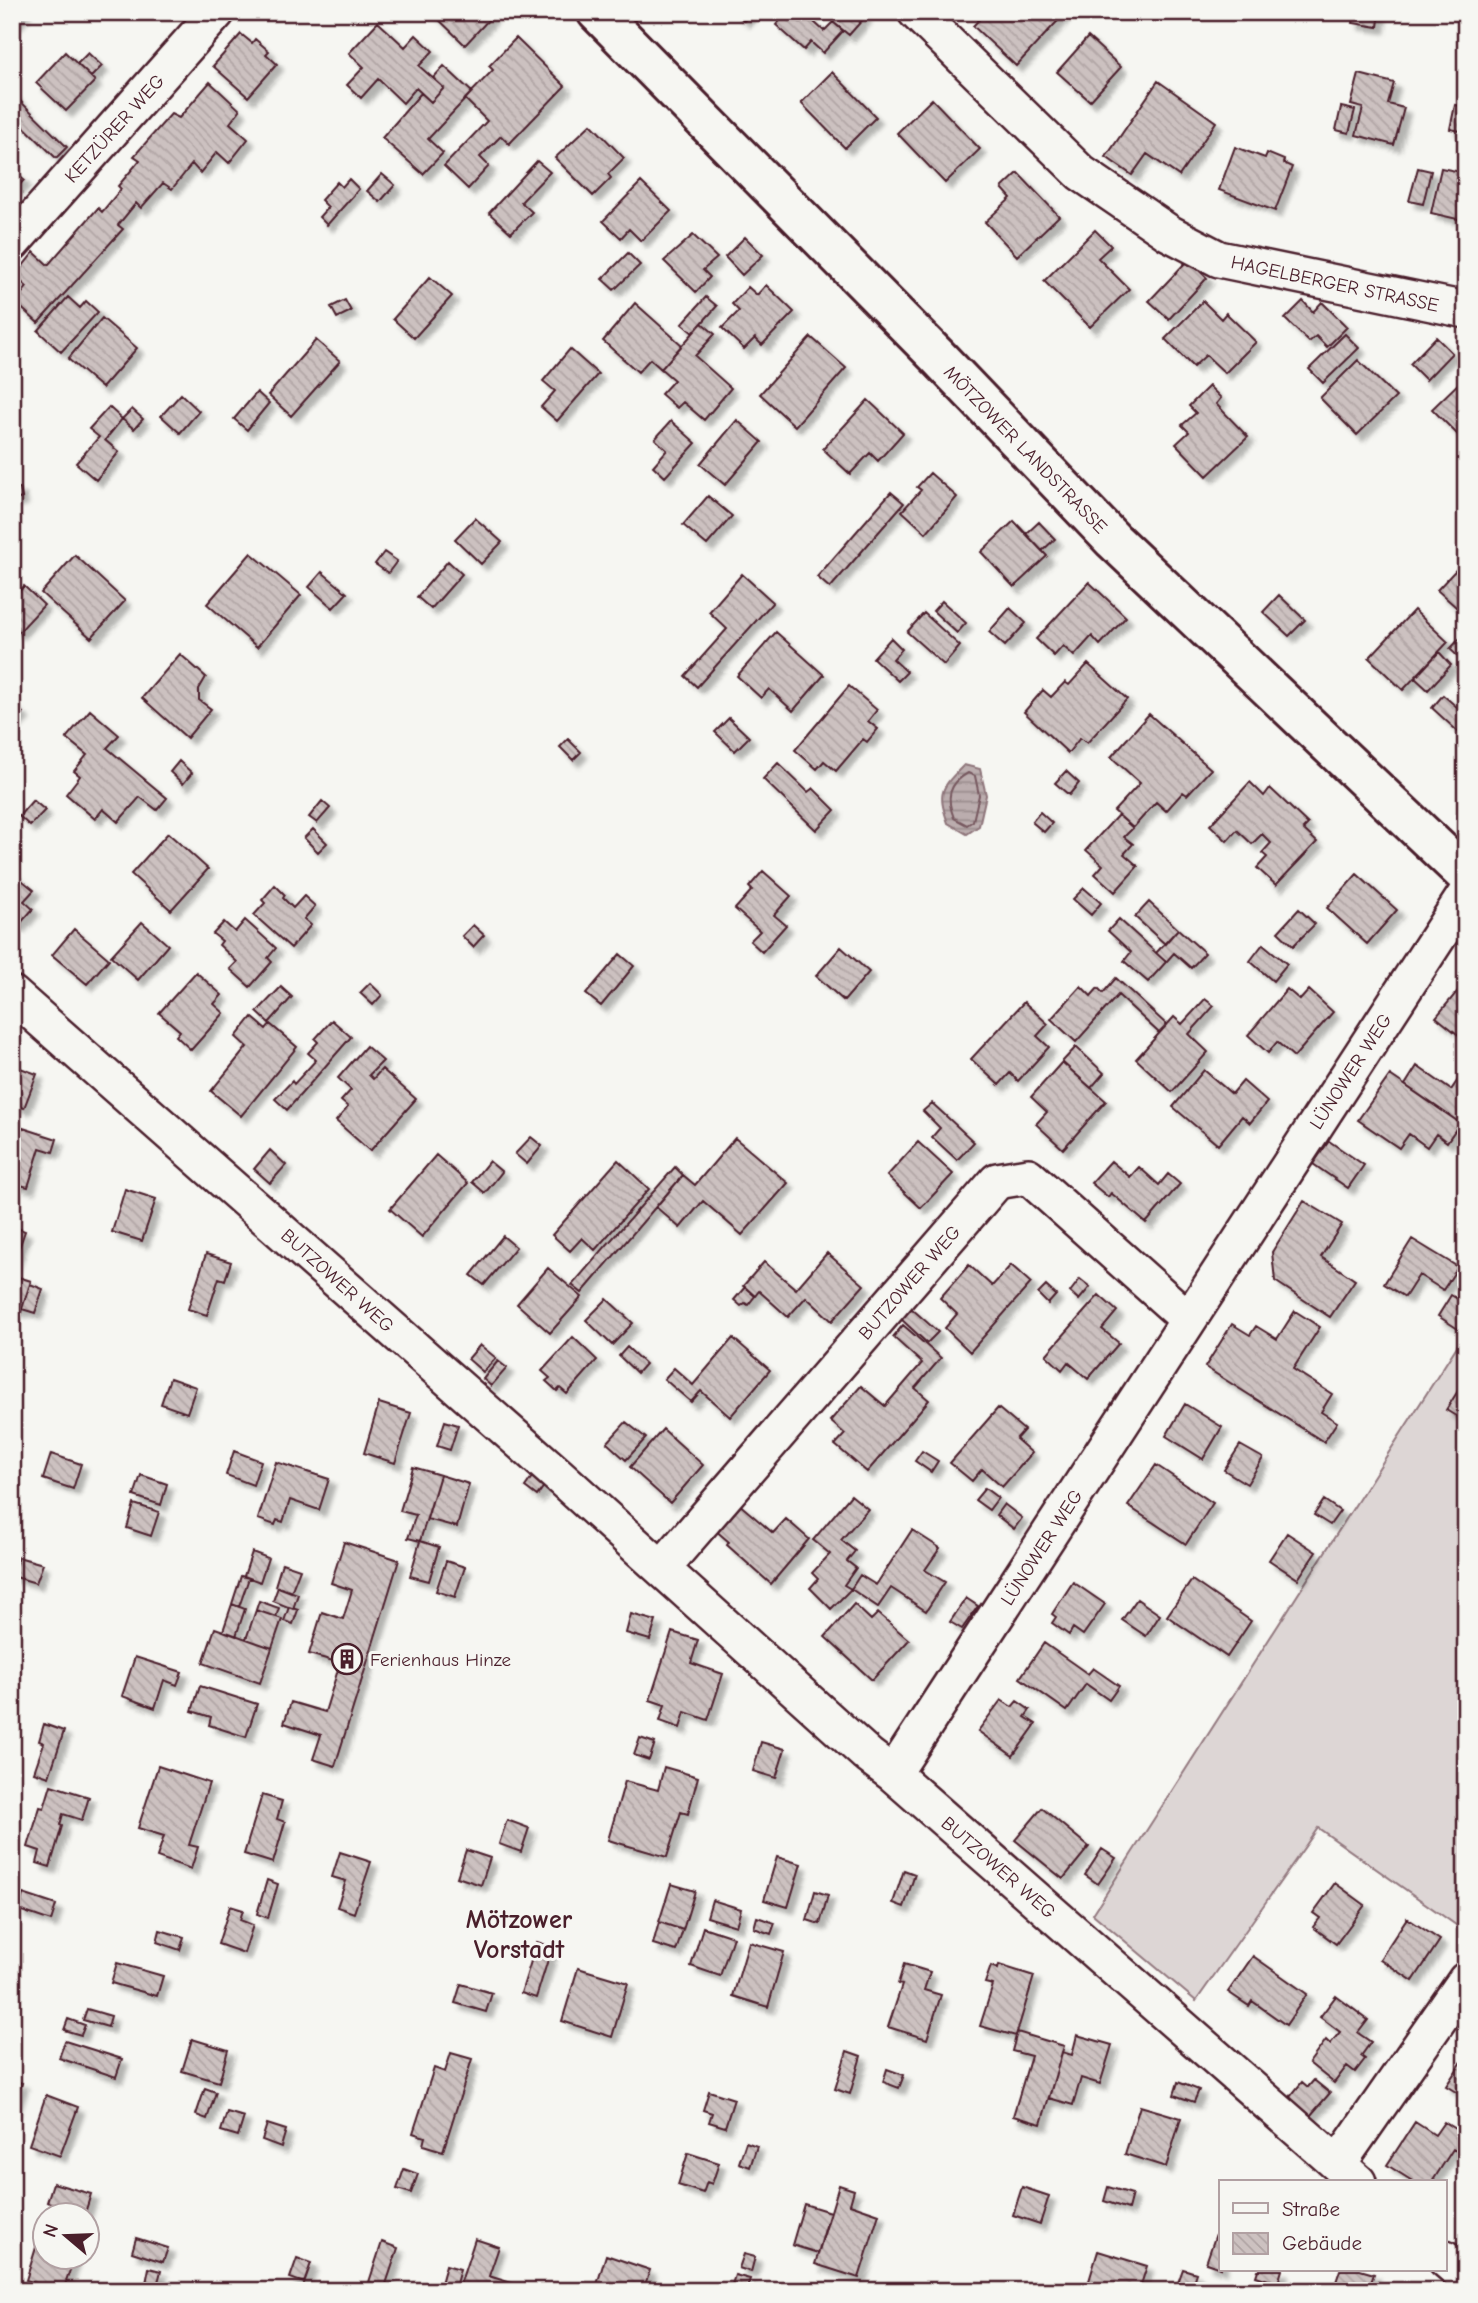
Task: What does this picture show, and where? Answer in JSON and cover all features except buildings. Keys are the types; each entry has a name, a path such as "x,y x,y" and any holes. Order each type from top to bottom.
{"main road":[{"name":"MÖTZOWER LANDSTRASSE","path":"597,12 938,357 1114,540 1466,875"}],"street":[{"name":"KETZÜRER WEG","path":"12,243 217,12"},
{"name":"HAGELBERGER STRASSE","path":"916,12 1081,173 1169,233 1219,258 1466,310"},
{"name":"LÜNOWER WEG","path":"893,1774 1466,894"},
{"name":"BUTZOWER WEG","path":"12,994 662,1567 869,1756 893,1774 1348,2173 1466,1980"},
{"name":"BUTZOWER WEG","path":"662,1567 997,1181 1028,1176 1188,1319"},
{"path":"1446,2260 1466,2277"}],"shaded area":[{"path":"1466,1332 1466,1932 1318,1828 1196,2001 1093,1914"}],"water":[{"path":"964,765 980,769 986,795 979,826 967,834 948,823 942,797 950,779"}],"place":[{"name":"Ferienhaus Hinze","path":"347,1659"}],"district":[{"name":"Mötzower Vorstadt","path":"519,1934"}]}
